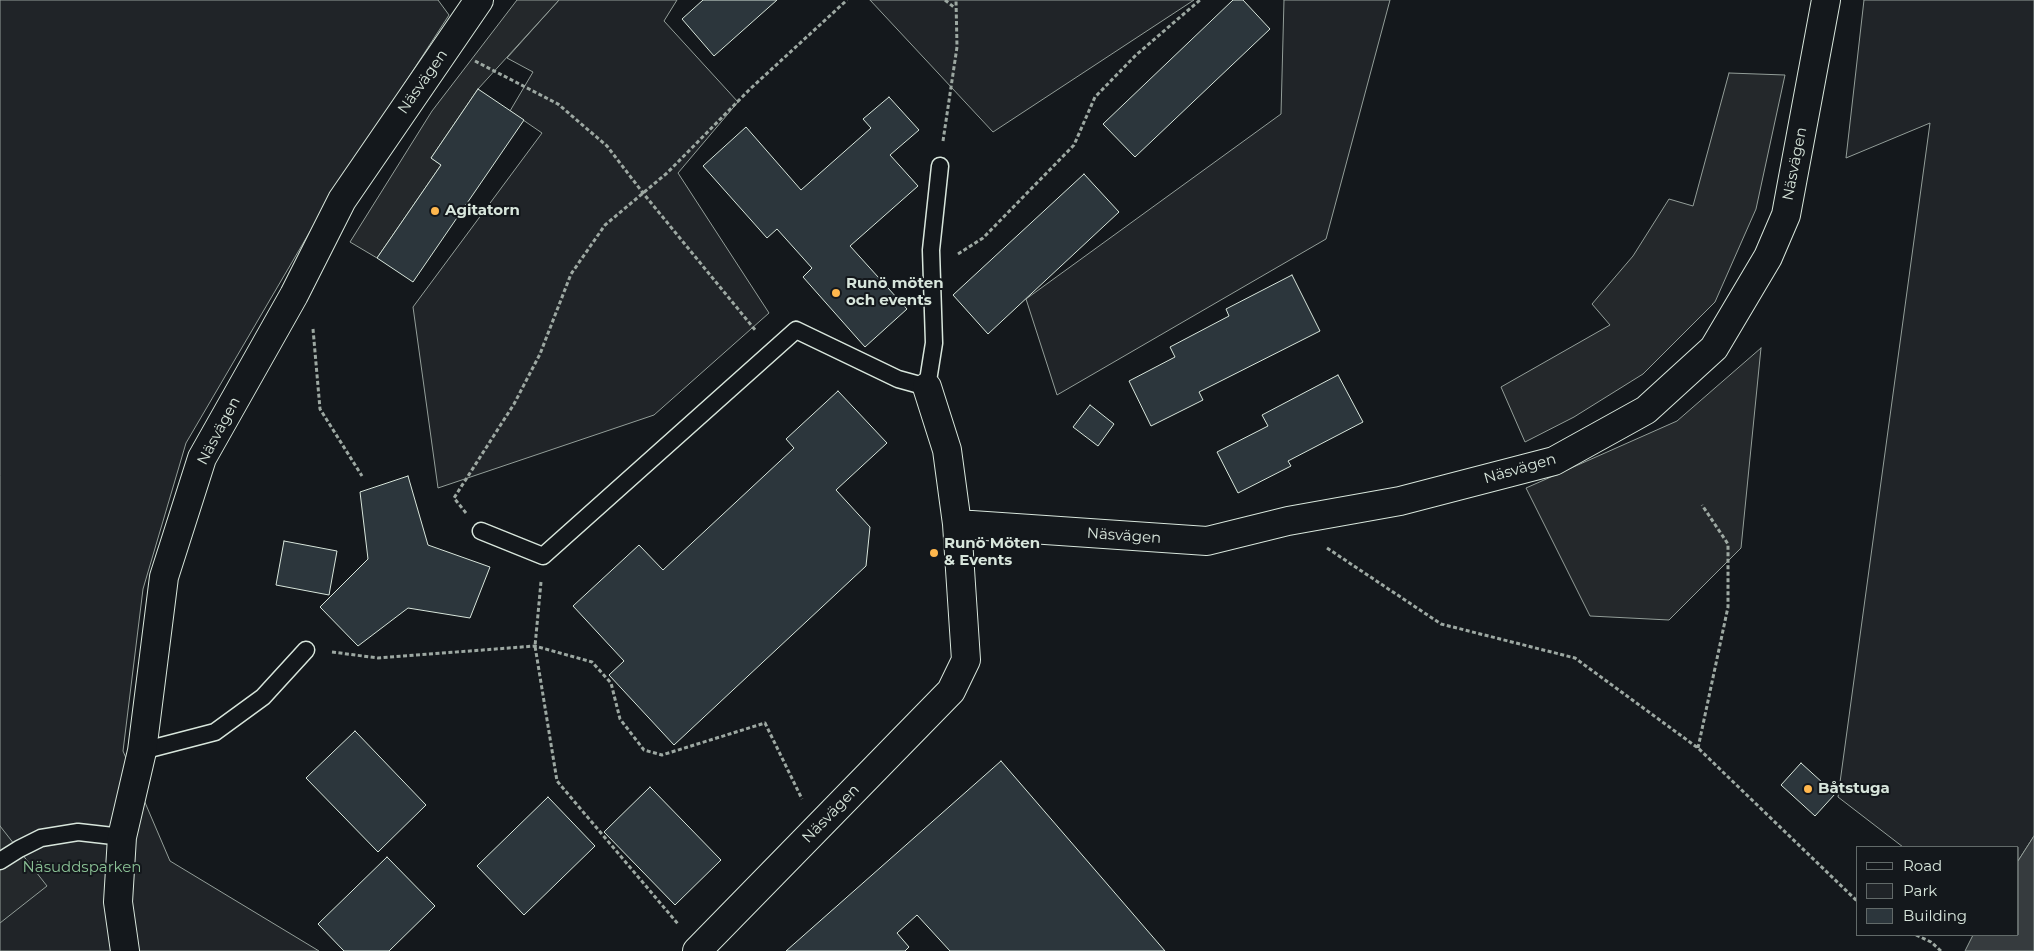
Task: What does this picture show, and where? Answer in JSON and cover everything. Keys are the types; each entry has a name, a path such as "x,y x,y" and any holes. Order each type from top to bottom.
{"street":[{"name":"Näsvägen","path":"125,951 118,902 122,837 142,751 164,577 202,458 294,295 342,200 480,0"},
{"name":"Näsvägen","path":"957,524 1207,541 1288,521 1400,501 1554,461 1646,410 1714,348 1768,257 1786,215 1826,0"},
{"name":"Näsvägen","path":"698,950 951,691 966,660 957,524 947,450 927,388"}],"lane":[{"path":"481,531 544,556 796,330 898,379 927,388 934,343 931,250 940,166"},
{"path":"142,751 215,732 264,697 306,650"},
{"path":"0,861 41,838 78,832 122,837"}],"path":[{"path":"481,531 454,498 514,404 535,362 570,274 605,225 667,173 750,90 846,0"},
{"path":"945,0 956,9"},
{"path":"940,166 957,47 956,0"},
{"path":"932,270 983,238 1074,145 1095,97 1136,55 1200,0"},
{"path":"447,48 558,104 607,146 643,193 773,351"},
{"path":"294,295 310,304 320,408 362,476"},
{"path":"1698,748 1728,607 1728,544 1702,505"},
{"path":"1288,521 1441,624 1575,658 1698,748 1856,900"},
{"path":"544,556 535,646 557,781 698,950"},
{"path":"306,650 378,658 535,646 592,662 611,683 620,719 644,750 662,755 765,723 816,829"},
{"path":"1918,936 1931,942 1940,951"}],"green space":[{"name":"Näsuddsparken","path":"0,0 438,0 449,15 322,211 186,443 143,589 123,751 170,861 319,951 0,951"},
{"path":"559,0 677,0 664,21 738,102 678,173 769,313 654,415 438,488 413,307 542,133 510,111 533,72 507,58"},
{"path":"870,0 1194,0 993,132"},
{"path":"1284,0 1390,0 1326,239 1057,395 1026,299 1281,114"},
{"path":"1864,0 2034,0 2034,836 2019,859 2019,846 1902,846 1838,797 1930,123 1846,158"}],"shaded area":[{"path":"517,0 559,0 478,89 431,158 441,165 377,258 350,242 432,111"},
{"path":"1729,73 1785,75 1756,209 1715,302 1643,374 1574,417 1525,442 1501,387 1610,325 1592,304 1633,256 1669,199 1693,206"},
{"path":"1761,348 1741,548 1669,620 1590,616 1526,488 1677,421"},
{"path":"0,826 47,886 0,923"},
{"path":"2034,836 2034,951 1965,951 1972,936 2019,936 2019,859"}],"building":[{"path":"703,0 777,0 714,56 682,19"},
{"path":"1233,0 1243,0 1270,29 1135,157 1103,124"},
{"name":"Agitatorn","path":"478,89 524,120 413,282 377,258 441,165 431,158"},
{"path":"889,97 919,130 890,155 918,186 850,246 907,309 865,347 803,277 812,268 777,229 767,238 703,166 746,127 801,190 871,128 863,119"},
{"path":"1084,174 1119,212 988,334 953,295"},
{"path":"1292,275 1320,331 1199,392 1203,400 1151,426 1129,381 1175,357 1170,347 1229,316 1226,309"},
{"path":"1338,375 1363,422 1288,461 1291,466 1238,493 1217,452 1268,426 1262,415"},
{"path":"838,391 887,443 836,490 870,527 866,566 674,745 609,675 624,661 573,606 639,545 663,570 794,448 786,439"},
{"path":"1090,405 1114,424 1098,446 1073,427"},
{"path":"408,476 428,545 490,567 470,618 408,608 358,646 320,607 368,559 360,492"},
{"path":"284,541 337,551 329,595 276,585"},
{"path":"355,731 426,805 378,852 306,778"},
{"path":"1001,761 1165,951 950,951 917,915 897,933 909,947 905,951 786,951"},
{"name":"Båtstuga","path":"1801,763 1835,794 1815,816 1781,785"},
{"path":"650,787 721,860 675,905 604,832"},
{"path":"548,797 595,846 524,915 477,866"},
{"path":"387,857 435,906 389,951 344,951 318,924"}],"place":[{"name":"Agitatorn","path":"435,211"},
{"name":"Runö möten och events","path":"836,293"},
{"name":"Runö Möten & Events","path":"934,553"},
{"name":"Båtstuga","path":"1808,789"}]}
